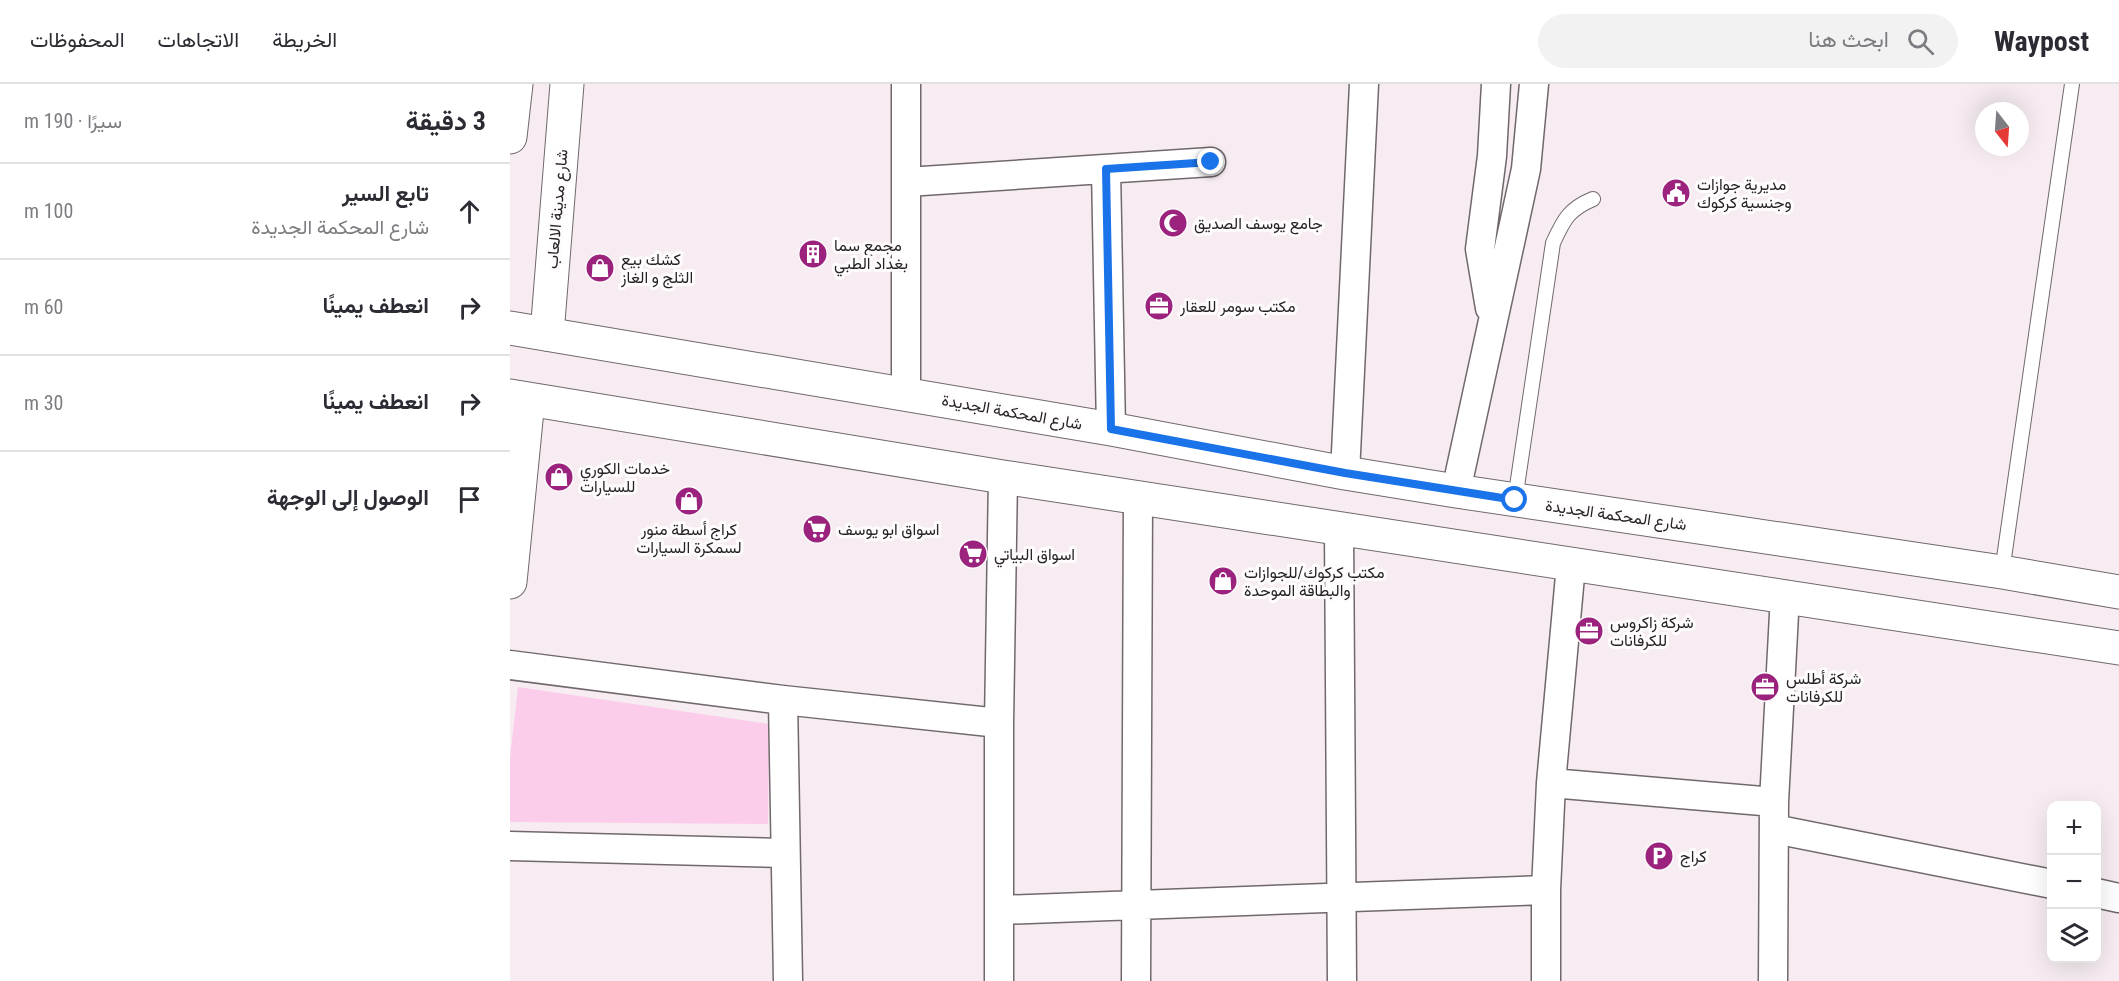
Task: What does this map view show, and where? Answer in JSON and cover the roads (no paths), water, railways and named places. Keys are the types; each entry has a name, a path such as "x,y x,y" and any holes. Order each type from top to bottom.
{"main road":[{"path":"510,137 516,84"},
{"name":"شارع مدينة الالعاب","path":"547,334 567,84"},
{"name":"شارع المحكمة الجديدة","path":"510,328 906,393 1456,492 2002,572 2119,592"},
{"path":"510,582 519,398 1339,530 1785,595 2119,648"}],"street":[{"path":"906,84 906,393"},
{"path":"1345,473 1364,84"},
{"path":"1493,324 1480,249 1492,156 1496,84"},
{"path":"1456,492 1526,169 1534,84"},
{"path":"907,182 1211,162"},
{"path":"1106,169 1111,429"},
{"path":"999,981 999,723 1003,477"},
{"path":"1136,981 1138,497"},
{"path":"1339,530 1342,981"},
{"path":"1546,981 1546,890 1551,783 1570,565"},
{"path":"1773,981 1774,815 1785,595"},
{"path":"510,665 783,700 999,723"},
{"path":"783,700 788,981"},
{"path":"1551,783 1774,815 2047,883"},
{"path":"510,846 784,853"},
{"path":"1000,910 1546,890"},
{"path":"2101,894 2119,898"}],"lane":[{"path":"2002,572 2072,84"},
{"path":"1515,500 1553,243 1564,218 1579,205 1593,199"}],"place":[{"name":"مديرية جوازات وجنسية كركوك","path":"1676,193"},
{"name":"جامع يوسف الصديق","path":"1173,223"},
{"name":"مجمع سما بغداد الطبي","path":"813,254"},
{"name":"كشك بيع الثلج و الغاز","path":"600,268"},
{"name":"مكتب سومر للعقار","path":"1159,306"},
{"name":"خدمات الكوري للسيارات","path":"559,477"},
{"name":"كراج أسطة منور لسمكرة السيارات","path":"689,501"},
{"name":"اسواق ابو يوسف","path":"817,529"},
{"name":"اسواق البياتي","path":"973,554"},
{"name":"مكتب كركوك/للجوازات والبطاقة الموحدة","path":"1223,581"},
{"name":"شركة زاكروس للكرفانات","path":"1589,631"},
{"name":"شركة أطلس للكرفانات","path":"1765,687"},
{"name":"كراج","path":"1659,856"}]}
